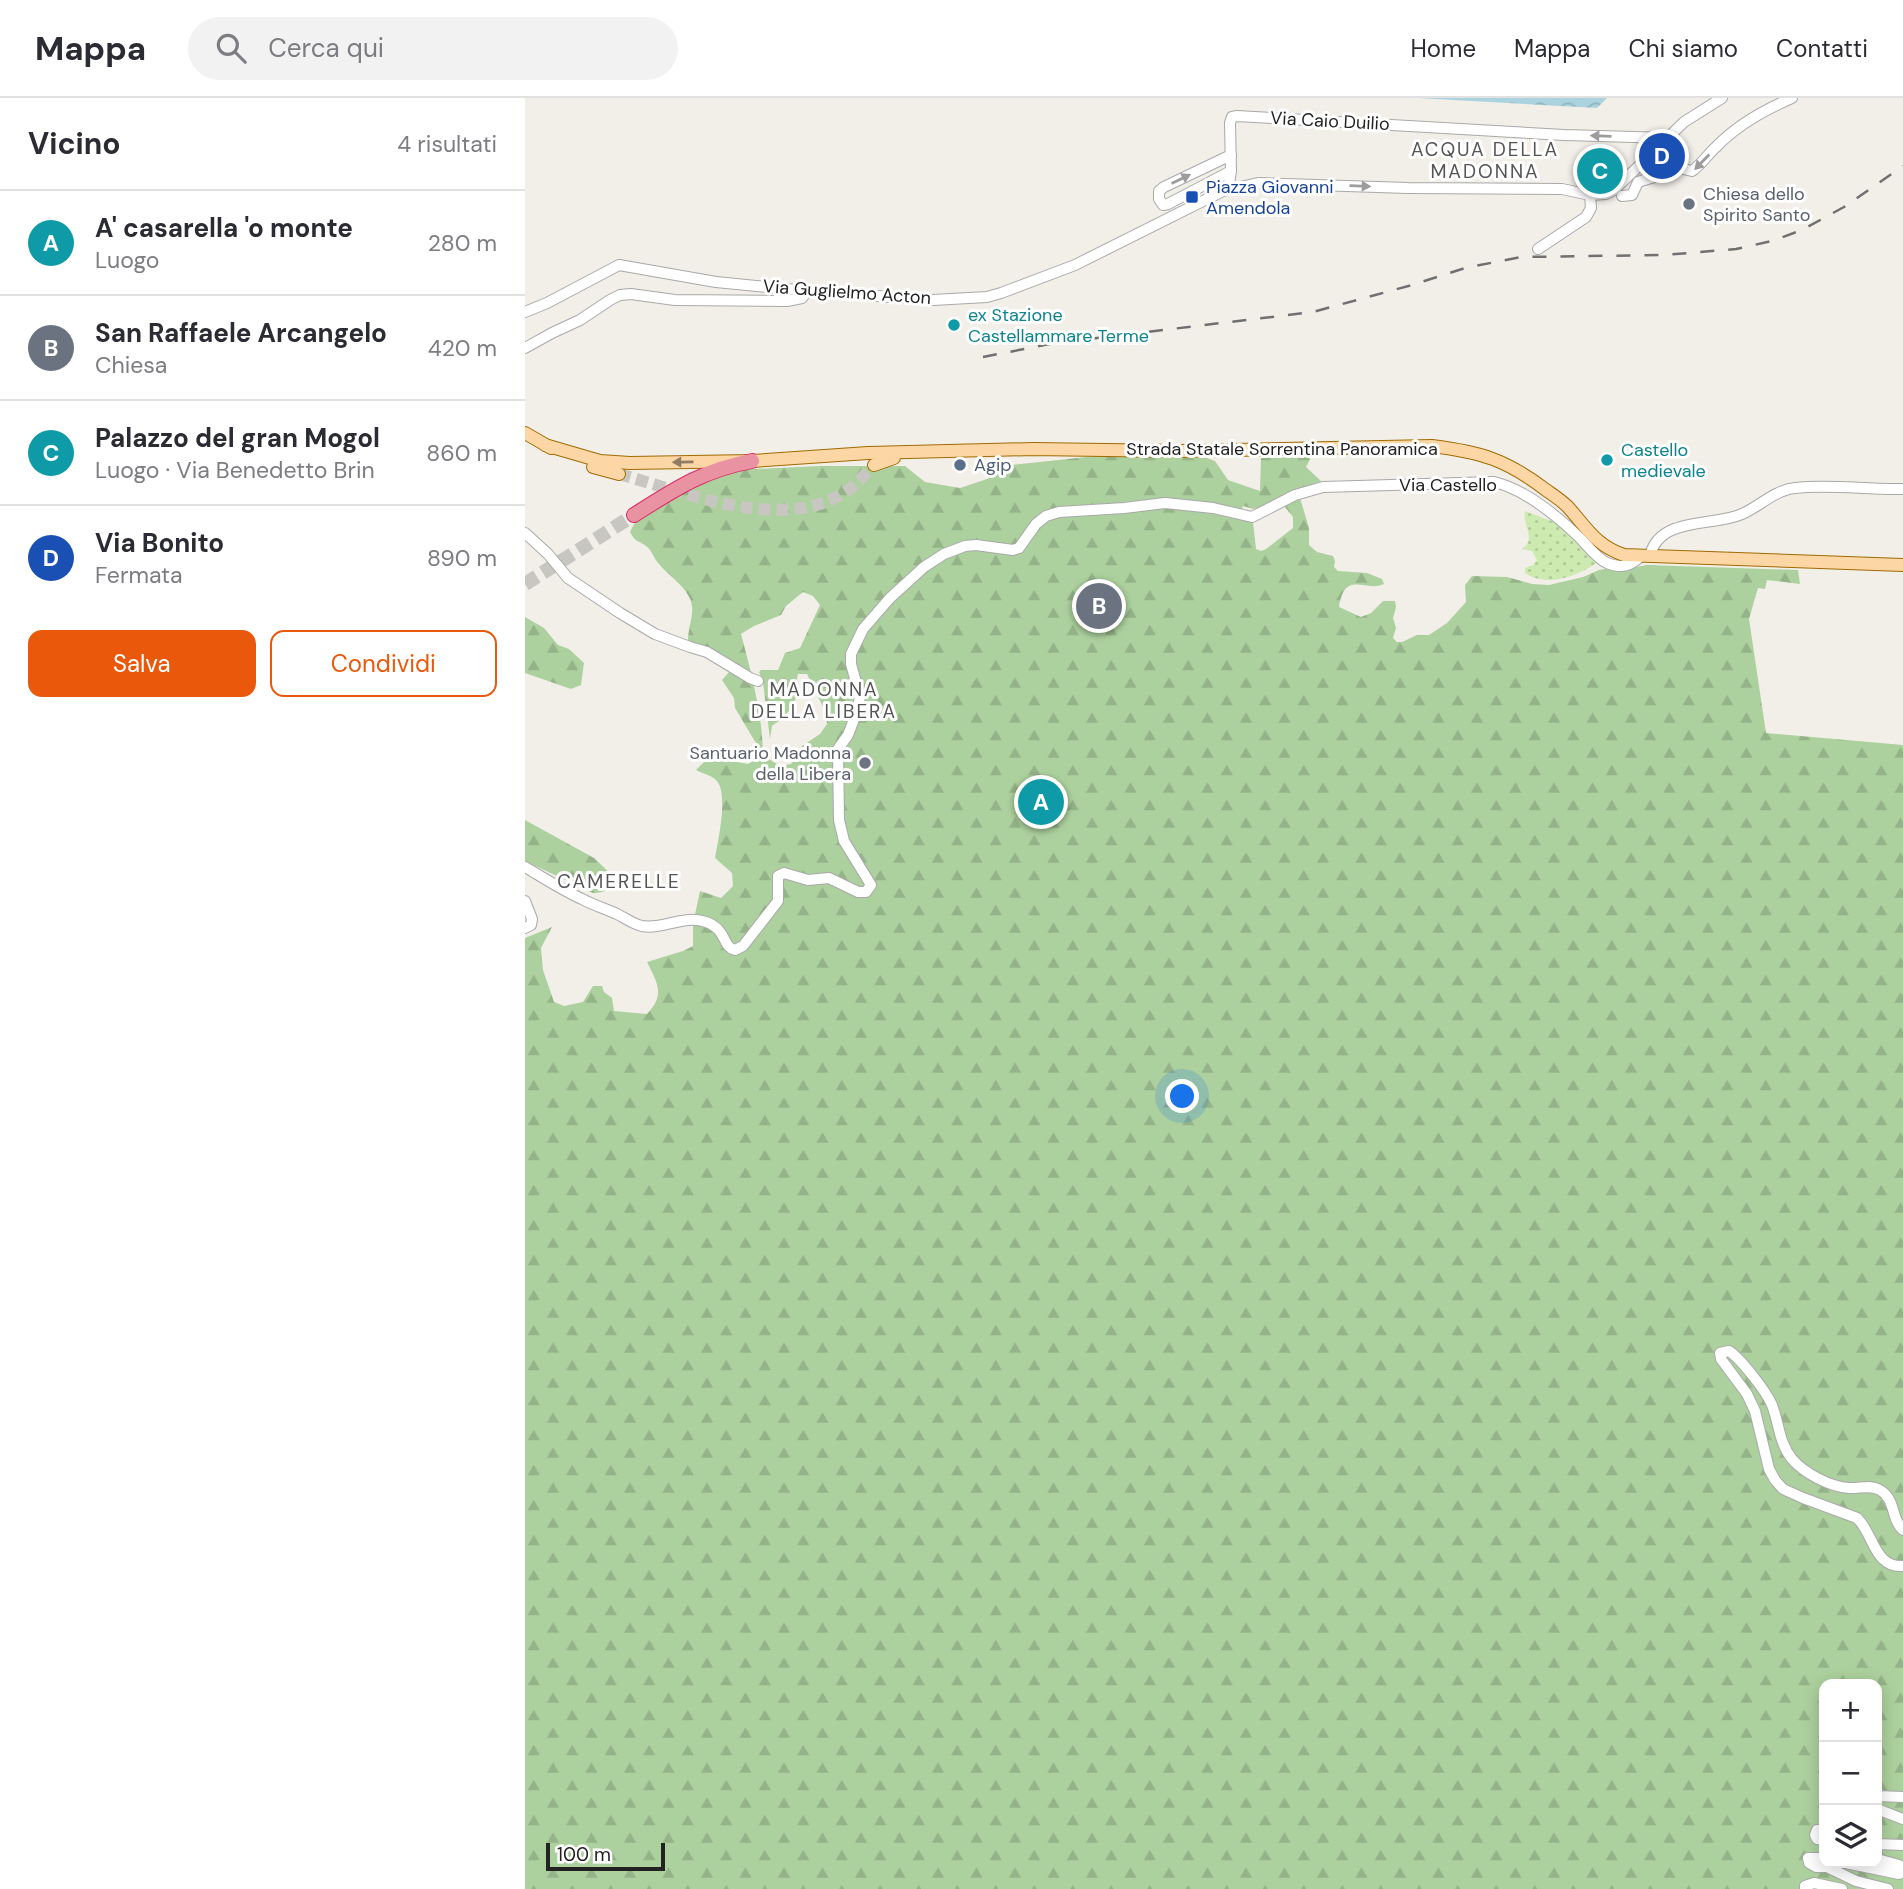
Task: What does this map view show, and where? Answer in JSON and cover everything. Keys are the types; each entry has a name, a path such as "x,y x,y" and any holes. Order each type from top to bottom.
{"highway":[{"path":"634,515 695,478 721,468 752,461"}],"main road":[{"path":"525,433 572,459 619,474"},
{"name":"Strada Statale Sorrentina Panoramica","path":"545,445 582,457 616,463 752,461 838,455 1045,449 1178,451 1432,446 1468,450 1502,461 1566,504 1600,543 1624,555 1903,565"},
{"path":"874,465 915,452"}],"street":[{"path":"1172,202 1177,214 1228,190 1258,183 1562,189 1590,195 1607,194 1684,122 1723,98"},
{"path":"1669,138 1668,153 1679,168 1692,171 1737,128 1771,107 1792,98"},
{"name":"Via Caio Duilio","path":"1231,152 1230,123 1232,117 1237,116 1564,135 1669,138"},
{"path":"1228,190 1231,171 1231,152 1164,187 1159,191 1159,199 1163,205 1172,202 1231,171"},
{"path":"1622,196 1632,195 1638,182 1669,174 1679,168"},
{"path":"1231,171 1243,186"},
{"path":"1538,249 1585,217 1591,208 1590,195"},
{"name":"Via Guglielmo Acton","path":"525,312 619,265 716,282 807,291 933,300 987,297 1075,265 1177,214"},
{"path":"525,348 580,320 620,295 631,293 675,300 787,300 802,298 807,291"},
{"name":"Via Castello","path":"525,867 583,900 640,926 703,920 718,927 724,935 726,945 735,950 743,946 778,901 778,876 784,873 808,880 829,877 858,892 866,892 871,885 844,841 839,820 838,750 852,725 860,697 851,654 863,629 890,598 924,567 944,554 976,545 1013,550 1019,548 1036,524 1046,516 1059,512 1164,503 1213,508 1252,516 1295,495 1324,487 1494,482 1509,485 1549,511 1601,559 1621,567 1645,556"},
{"path":"1645,556 1668,532 1692,524 1742,514 1786,489 1903,489"},
{"path":"525,533 548,554 568,578 620,613 655,634 708,652 758,681"},
{"path":"525,901 532,919 531,925 525,928"},
{"path":"1903,1530 1896,1525 1888,1497 1880,1490 1871,1487 1849,1489 1831,1483 1806,1471 1793,1460 1783,1446 1772,1406 1760,1385 1736,1355 1729,1351 1720,1353 1721,1359 1748,1394 1755,1411 1769,1469 1775,1480 1783,1489 1857,1518 1862,1522 1878,1556 1887,1563 1903,1566"},
{"path":"1882,1796 1903,1797"},
{"path":"1882,1810 1903,1819"},
{"path":"1882,1844 1903,1845"},
{"path":"1819,1858 1808,1858 1809,1863 1819,1867"},
{"path":"1875,1868 1894,1875 1899,1874 1899,1865 1882,1860"},
{"path":"1828,1868 1856,1881 1888,1889"},
{"path":"1805,1889 1805,1886 1814,1882 1842,1889"}],"green space":[{"path":"1096,456 1207,458 1215,461 1228,480 1260,491 1261,458 1311,457 1306,467 1321,481 1278,498 1266,506 1253,509 1243,506 1238,518 1253,522 1256,549 1261,551 1293,528 1293,517 1285,507 1288,502 1300,498 1309,528 1309,545 1317,552 1333,556 1334,567 1338,571 1367,573 1382,579 1384,584 1351,585 1342,595 1339,607 1361,617 1371,613 1383,601 1395,601 1393,618 1396,628 1393,638 1397,642 1417,635 1429,635 1447,623 1466,602 1465,585 1472,576 1507,577 1532,584 1549,585 1583,577 1599,570 1647,565 1798,570 1800,584 1767,580 1765,589 1758,588 1749,619 1766,733 1903,745 1903,1889 525,1889 525,938 552,927 541,948 543,970 554,1002 564,1006 583,1002 593,986 602,986 604,992 612,998 614,1011 647,1014 656,1000 658,988 647,962 693,946 693,924 700,891 721,898 733,886 732,873 715,858 722,805 720,786 714,778 696,770 716,750 737,762 748,764 763,755 722,680 735,662 688,641 692,613 690,598 657,562 648,548 630,532 635,522 671,499 733,470 905,466 925,482 960,488 987,479 1011,465","holes":["803,592 813,596 820,605 800,648 785,653 778,670 759,672 763,682 770,739 772,726 792,707 797,692 798,674 807,674 826,713 827,724 820,734 802,746 791,764 780,766 763,755 761,725 741,634 781,615 786,606"]},
{"path":"1525,511 1570,531 1598,562 1572,576 1552,580 1543,580 1525,573 1525,568 1537,560 1532,551 1522,549 1529,536"},
{"path":"525,617 544,628 558,645 569,649 584,663 581,685 571,689 525,673"},
{"path":"525,820 594,858 614,877 611,885 605,891 593,893 525,861"}],"water":[{"path":"1417,98 1607,98 1597,108"}],"tunnel":[{"path":"619,474 731,505 789,509 817,505 842,494 874,465"},
{"path":"525,584 634,515"}],"railway":[{"path":"983,357 1055,343 1313,312 1465,268 1521,257 1664,255 1736,249 1772,241 1802,230 1844,207 1903,166"}],"place":[{"name":"Via Bonito","path":"1662,156"},
{"name":"Palazzo del gran Mogol","path":"1600,171"},
{"name":"Piazza Giovanni Amendola","path":"1192,197"},
{"name":"Chiesa dello Spirito Santo","path":"1689,204"},
{"name":"ex Stazione Castellammare Terme","path":"954,325"},
{"name":"Castello medievale","path":"1607,460"},
{"name":"Agip","path":"960,465"},
{"name":"San Raffaele Arcangelo","path":"1099,606"},
{"name":"Santuario Madonna della Libera","path":"865,763"},
{"name":"A' casarella 'o monte","path":"1041,802"}],"district":[{"name":"ACQUA DELLA MADONNA","path":"1485,160"},
{"name":"MADONNA DELLA LIBERA","path":"824,700"},
{"name":"CAMERELLE","path":"619,881"}]}
